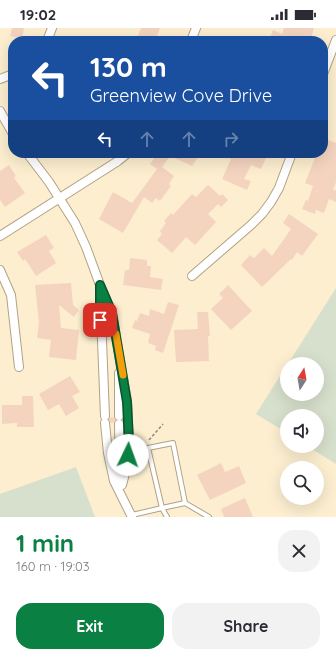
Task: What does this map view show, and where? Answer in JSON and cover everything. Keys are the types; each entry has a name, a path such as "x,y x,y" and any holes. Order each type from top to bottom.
{"street":[{"path":"328,61 336,40"},
{"path":"0,112 8,126"},
{"path":"31,158 60,198 75,223 112,313 127,402 129,442 127,466 122,485"},
{"path":"0,236 120,158"},
{"path":"192,276 251,226 262,214 279,188 290,158"},
{"path":"0,270 11,295 19,367"},
{"path":"100,285 105,420 108,453 114,481 132,516"},
{"path":"118,349 120,473 124,501"}],"lane":[{"path":"167,517 162,508 148,448 173,443 185,503"},
{"path":"132,516 185,503 209,517"}],"path":[{"path":"145,443 151,439 163,424"}],"green space":[{"path":"336,288 336,464 318,453 324,453 324,409 280,409 280,429 256,414 280,376 280,401 324,401 324,357 292,357"},
{"path":"76,467 95,517 0,517 0,494"}],"building":[{"path":"12,28 24,28 23,36 10,36"},
{"path":"141,28 160,28 157,36 138,36"},
{"path":"284,28 314,28 312,36 271,36 273,30 282,34"},
{"path":"328,140 336,143 336,182 333,190 336,190 336,202 329,199 324,213 316,210 315,214 302,209 306,200 308,201 313,186 305,183 315,158 328,158"},
{"path":"154,158 169,158 162,167 174,176 169,184 171,186 160,201 156,198 152,203 144,197 123,233 99,219 113,192 132,203 157,169 150,164"},
{"path":"174,158 198,158 192,166"},
{"path":"229,158 266,158 261,169 251,165 244,179 251,181 247,190 222,179 231,159"},
{"path":"9,165 16,176 14,178 25,193 5,207 0,200 0,171"},
{"path":"208,185 220,196 222,194 228,200 221,207 218,204 208,214 216,222 195,245 186,237 172,253 157,240 162,234 160,231 166,223 164,221 171,213 173,215 192,194 196,197"},
{"path":"289,214 318,234 302,256 297,252 292,260 291,259 262,287 241,265 250,255 254,258 264,248 272,256 291,229 283,223"},
{"path":"46,235 54,248 49,251 56,263 36,276 25,259 23,261 17,252"},
{"path":"130,258 147,260 147,266 151,266 150,277 163,279 161,290 123,285 125,270 129,270"},
{"path":"71,283 73,305 79,310 74,317 59,305 61,328 79,330 76,360 49,357 51,340 37,338 39,323 35,285"},
{"path":"228,285 252,311 231,330 211,309 223,298 219,294"},
{"path":"168,302 179,305 163,353 155,350 156,346 148,343 150,334 132,328 140,313 149,316 150,309 164,314"},
{"path":"197,312 208,312 210,336 208,336 209,361 176,362 174,330 198,329"},
{"path":"70,376 80,392 72,396 79,408 66,416 59,404 48,410 39,394"},
{"path":"22,396 33,396 34,427 17,427 17,423 2,424 2,405 22,405"},
{"path":"112,417 115,420 112,423 109,420"},
{"path":"221,463 225,472 239,466 246,483 210,500 197,475"},
{"path":"245,498 253,517 224,517 221,509"}],"slow traffic":[{"path":"116,334 123,375"}],"route":[{"path":"100,320 100,285 112,313 127,402 129,442 128,455"}]}
